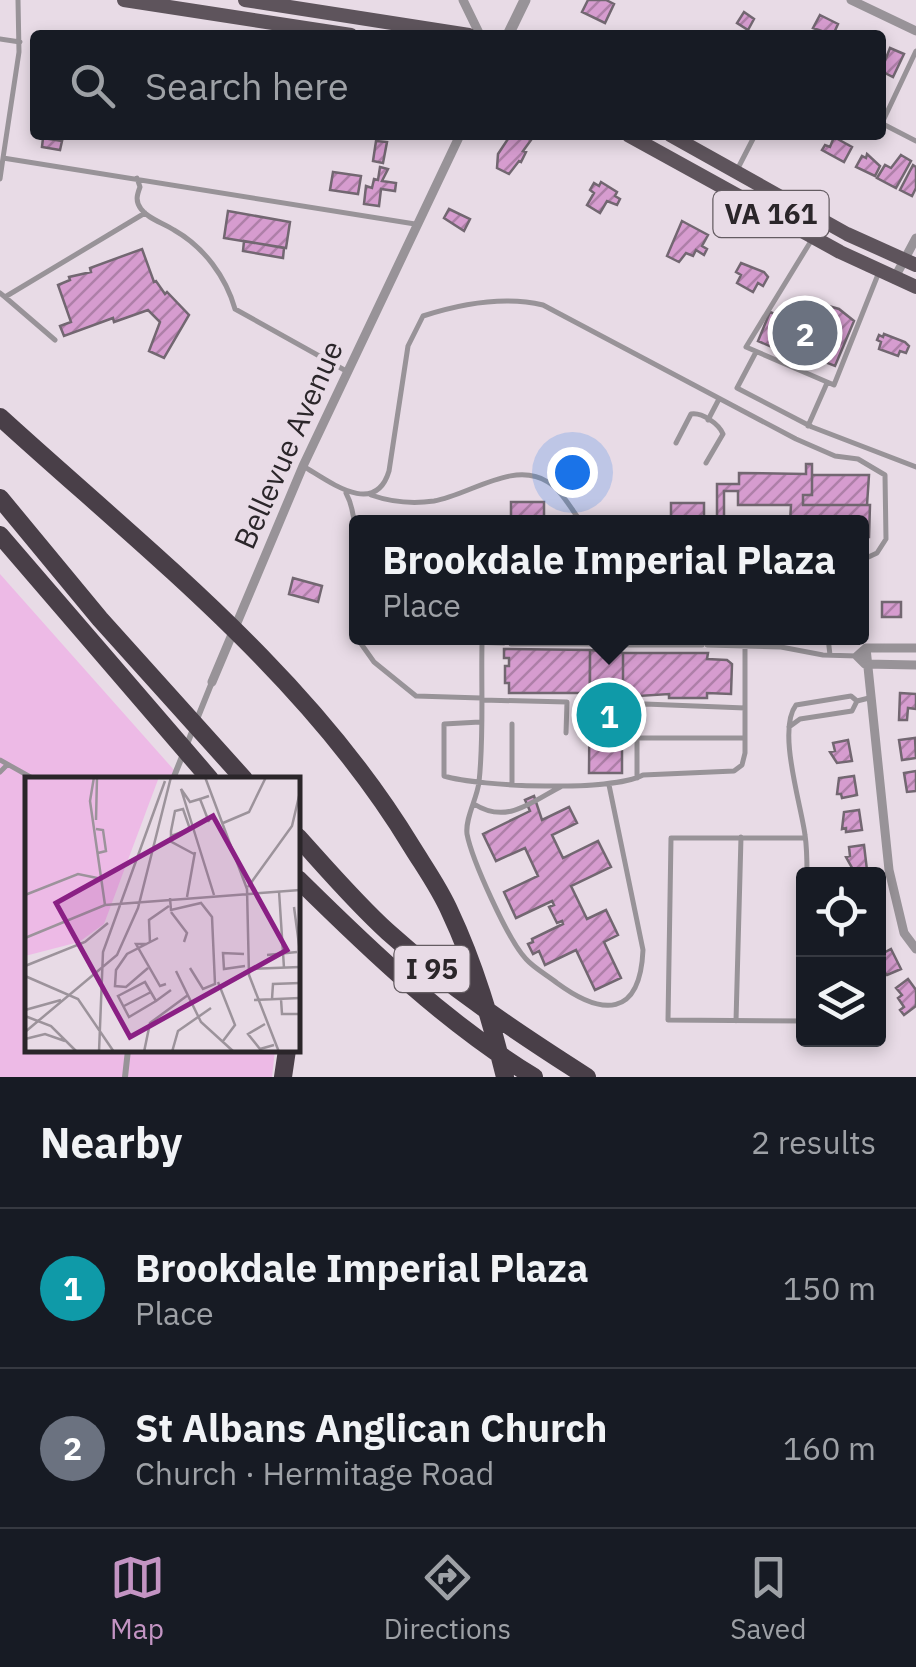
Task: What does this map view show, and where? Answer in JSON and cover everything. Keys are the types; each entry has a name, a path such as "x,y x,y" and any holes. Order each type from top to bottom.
{"highway":[{"path":"0,417 266,658 327,726 384,801 448,908 487,1011 505,1077"},
{"path":"0,498 100,620 241,777"},
{"path":"0,535 206,776"},
{"name":"I 95","path":"300,839 400,942 516,1031 588,1077"},
{"name":"I 95","path":"300,881 393,972 500,1056 534,1077"},
{"path":"283,1077 286,1052"}],"main road":[{"path":"124,0 319,30"},
{"path":"246,0 437,30"},
{"name":"VA 161","path":"637,140 813,238 916,287"},
{"name":"VA 161","path":"683,140 847,234 910,263"}],"street":[{"path":"464,0 478,30"},
{"path":"510,30 525,0"},
{"path":"851,0 916,31"},
{"name":"Bellevue Avenue","path":"174,777 304,466 458,140"},
{"path":"894,279 910,263 916,238"},
{"path":"862,656 916,648"},
{"path":"862,656 916,666"},
{"path":"862,656 889,870 904,933 916,949"},
{"path":"125,1077 128,1052"}],"lane":[{"path":"0,179 20,42 18,0"},
{"path":"0,39 20,42"},
{"path":"886,113 916,51"},
{"path":"886,126 916,141"},
{"path":"736,172 753,140"},
{"path":"2,158 418,224"},
{"path":"137,178 140,187 136,198 145,213 199,250 227,282 235,308 348,372"},
{"path":"56,340 2,295 145,213"},
{"path":"813,238 746,347 834,385 879,272"},
{"path":"304,466 344,490 364,496 386,483 408,346 423,316 524,300 543,305 796,439 835,456 858,459 885,475 886,540 869,557"},
{"path":"756,351 737,388 808,426 916,467"},
{"path":"808,426 827,382"},
{"path":"708,420 720,399"},
{"path":"676,443 691,414 697,413 720,427 723,434 706,464"},
{"path":"370,494 386,500 436,501 512,475 535,476 552,484 576,515"},
{"path":"344,490 356,515"},
{"path":"362,645 374,662 416,696 567,702 566,733"},
{"path":"482,645 479,784 466,831 473,852 508,931 526,960 588,1003 609,1006 630,995 642,970 642,950 608,785"},
{"path":"705,645 781,647 862,656"},
{"path":"829,645 830,655"},
{"path":"480,722 448,722 442,728 442,773 448,778 479,784 608,785 637,778 734,772 742,765 745,738 745,646"},
{"path":"807,867 790,712 796,705 851,696 856,702"},
{"path":"789,728 800,718 852,711 856,702 869,698"},
{"path":"637,778 637,712 645,704 745,708"},
{"path":"512,724 512,784"},
{"path":"637,738 745,738"},
{"path":"0,760 29,777"},
{"path":"0,772 7,765"},
{"path":"474,804 488,813 505,814 566,784"},
{"path":"736,1021 741,837"},
{"path":"796,1021 668,1020 671,838 806,838"}],"shaded area":[{"path":"0,574 180,777 25,777 25,1052 275,1052 272,1077 0,1077"}],"building":[{"path":"588,0 614,4 605,23 582,12"},
{"path":"744,12 754,19 748,30 737,23"},
{"path":"820,15 838,24 835,30 813,28"},
{"path":"890,48 904,54 893,77 886,74"},
{"path":"43,140 62,141 60,150 42,147"},
{"path":"507,140 531,140 521,162 509,174 497,168 498,154"},
{"path":"833,140 839,140 852,147 844,162 822,150 825,145 830,147"},
{"path":"376,141 387,142 383,163 373,161"},
{"path":"867,154 880,166 875,176 856,167"},
{"path":"901,155 911,161 896,188 877,178 885,165 891,168"},
{"path":"913,165 916,188 912,196 900,190"},
{"path":"380,167 388,169 382,181 396,183 395,191 381,189 379,206 364,204 366,186 372,188 374,179 378,180"},
{"path":"333,172 361,176 358,194 330,190"},
{"path":"601,182 617,192 615,196 620,199 617,205 607,201 600,213 587,205 594,193 590,190 594,183 599,186"},
{"path":"449,209 470,219 464,231 444,218"},
{"path":"228,211 290,222 286,248 224,238"},
{"path":"682,221 708,235 702,246 707,249 704,255 696,250 693,256 686,253 679,262 667,256"},
{"path":"244,241 284,248 283,258 243,251"},
{"path":"142,249 154,282 189,315 164,358 149,351 160,322 148,310 64,336 60,326 71,322 58,285 70,280 69,277 91,272 90,268"},
{"path":"741,263 764,272 768,277 763,286 758,283 753,292 737,283 741,275 736,272"},
{"path":"811,301 839,309 854,321 835,366 802,353 799,359 758,341 770,312 800,325"},
{"path":"884,334 905,342 909,346 906,353 900,351 898,356 879,349 881,342 877,340"},
{"path":"806,464 812,464 812,495 803,495 803,505 870,505 869,537 869,515 790,515 791,505 738,505 738,491 724,491 724,515 717,515 717,484 739,484 739,473 806,474"},
{"path":"812,475 869,475 867,505 803,505 803,495 812,495"},
{"path":"511,502 544,502 544,515 511,515"},
{"path":"671,503 704,503 704,515 671,515"},
{"path":"293,578 322,586 318,602 289,594"},
{"path":"882,602 901,602 901,617 882,617"},
{"path":"504,649 590,650 590,693 509,693 505,666 509,666 509,658 504,658"},
{"path":"590,650 623,653 623,702 629,702 629,728 622,728 622,773 589,773"},
{"path":"623,653 708,653 707,659 727,660 732,664 731,694 707,693 707,698 669,698 669,694 623,697"},
{"path":"900,693 916,694 916,709 908,708 907,720 899,720"},
{"path":"915,738 916,758 902,760 899,740"},
{"path":"848,740 852,761 837,763 830,752 835,751 833,743"},
{"path":"916,771 916,791 907,792 904,773"},
{"path":"854,776 857,795 842,798 837,794 839,778"},
{"path":"534,796 542,820 569,807 577,823 552,835 563,858 598,841 611,867 571,886 587,919 606,910 618,935 604,942 621,978 595,990 576,950 545,965 539,951 533,954 528,944 532,939 563,924 562,921 557,923 549,907 554,905 552,901 516,918 504,892 538,876 525,848 496,861 483,834 530,811 525,800"},
{"path":"859,810 862,830 846,832 846,828 842,829 844,812"},
{"path":"864,845 867,867 852,867 846,857 850,856 849,847"},
{"path":"891,949 901,969 887,975 886,974 886,952"},
{"path":"908,979 916,990 916,1006 904,1015 898,998 902,995 896,988"}],"place":[{"name":"St Albans Anglican Church","path":"805,333"},
{"name":"Brookdale Imperial Plaza","path":"609,715"}]}
